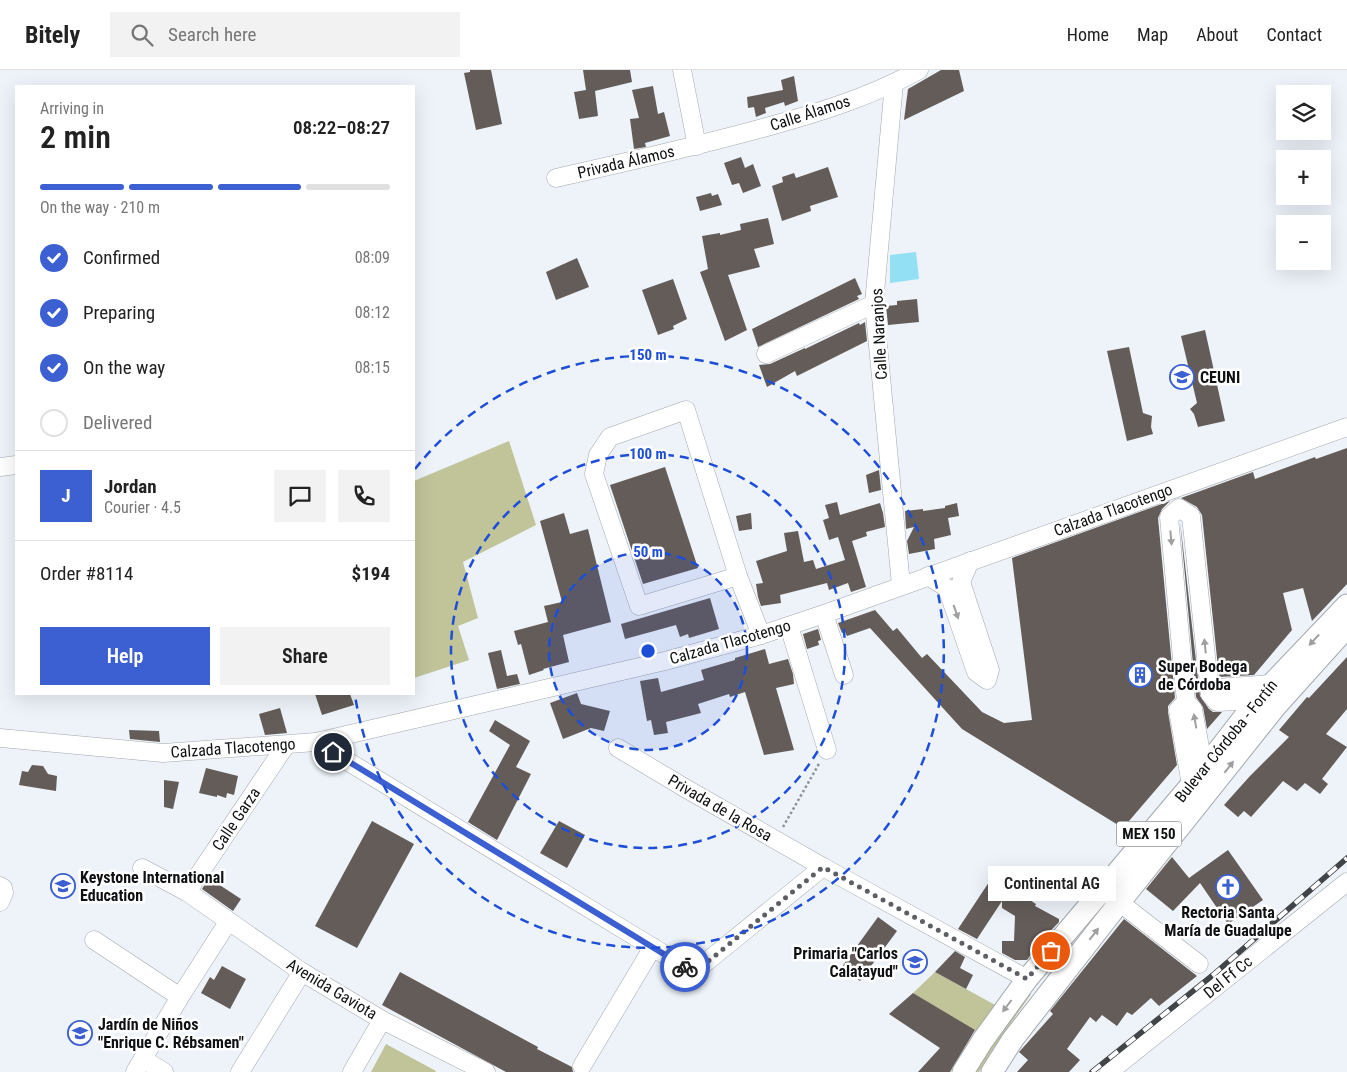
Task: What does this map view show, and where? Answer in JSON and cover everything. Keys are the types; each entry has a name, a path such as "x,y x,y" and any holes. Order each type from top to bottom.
{"main road":[{"name":"Bulevar Córdoba - Fortín","path":"992,1072 1013,1039 1119,903 1201,781 1267,696 1347,605"},
{"name":"Bulevar Córdoba - Fortín","path":"1267,696 1347,627"},
{"name":"Bulevar Córdoba - Fortín","path":"963,1072 983,1040 1027,979 1103,888 1201,781"}],"street":[{"path":"682,70 697,146"},
{"name":"Calle Álamos","path":"697,146 830,109 894,84 919,70"},
{"name":"Calle Naranjos","path":"894,84 874,304 902,585"},
{"name":"Privada Álamos","path":"556,178 697,146"},
{"path":"766,354 874,304"},
{"path":"738,576 640,606 594,474 598,455 610,437 686,410 738,576 761,635"},
{"name":"Calzada Tlacotengo","path":"1,740 162,753 316,742 665,661 761,635 824,614 1347,426"},
{"path":"0,467 15,465"},
{"path":"1201,781 1193,709 1186,702 1169,517 1179,508 1191,516 1210,694 1218,688 1267,696"},
{"path":"928,576 948,588 976,672 987,680 990,670 961,582 970,561"},
{"path":"824,614 844,675"},
{"path":"789,626 828,750"},
{"path":"316,742 685,967 692,969 700,968 823,867"},
{"name":"Calle Garza","path":"187,892 286,745"},
{"name":"Privada de la Rosa","path":"618,748 775,840 1027,979"},
{"name":"Avenida Gaviota","path":"142,868 187,892 302,972 458,1066 486,1072"},
{"name":"Del Ff Cc","path":"1109,1072 1347,882"},
{"path":"0,886 3,888 4,893 0,902"},
{"path":"1103,888 1119,903 1199,964"},
{"path":"164,1072 139,1065 228,922"},
{"path":"94,940 180,997"},
{"path":"582,1066 653,947"},
{"path":"240,1072 302,972"},
{"path":"352,1072 382,1020"}],"path":[{"path":"775,840 828,750"}],"green space":[{"path":"509,441 536,525 463,562 478,618 458,626 469,660 415,678 415,481"},
{"path":"935,972 997,1006 978,1033 913,993"},
{"path":"1028,992 1031,994 979,1072 975,1072 988,1050"},
{"path":"386,1044 436,1071 371,1072"}],"water":[{"path":"916,252 919,279 890,283 890,255"}],"building":[{"path":"470,70 491,70 502,124 476,130 464,73 470,72"},
{"path":"583,70 630,70 632,82 595,91 598,116 579,119 574,92 586,90"},
{"path":"941,70 959,70 964,91 904,120 908,89"},
{"path":"794,76 798,101 785,106 784,102 765,108 766,113 756,117 754,107 748,108 747,97 783,90 781,80"},
{"path":"653,86 658,114 664,112 670,136 645,143 646,147 634,149 630,119 639,118 632,90"},
{"path":"741,157 745,168 753,164 761,186 743,193 739,183 732,185 724,163"},
{"path":"828,167 838,197 810,206 811,211 782,221 772,186 783,182 782,177 794,173 796,178"},
{"path":"711,193 712,196 718,194 722,205 700,211 696,197"},
{"path":"768,218 774,244 754,249 760,267 728,275 747,330 725,341 700,272 708,269 702,236 720,233 720,235 741,230 740,224"},
{"path":"577,258 589,287 556,300 546,272"},
{"path":"855,278 862,294 857,296 859,299 758,347 752,329"},
{"path":"673,279 687,319 673,326 674,329 658,335 642,290"},
{"path":"917,299 919,322 888,325 886,306 897,305 897,301"},
{"path":"865,322 867,341 797,376 795,371 767,387 759,365 770,364 859,323 860,325"},
{"path":"1205,330 1225,421 1198,427 1194,414 1190,409 1197,403 1181,336"},
{"path":"1129,347 1143,413 1152,416 1151,427 1153,434 1127,441 1107,351"},
{"path":"1347,448 1347,584 1312,621 1303,588 1283,593 1292,630 1254,675 1219,677 1202,515 1197,507 1181,498 1253,472 1255,479 1315,457 1316,459"},
{"path":"665,467 698,568 643,584 610,485"},
{"path":"879,470 881,490 869,493 866,475"},
{"name":"Super Bodega de Córdoba","path":"1170,501 1162,509 1158,518 1175,698 1168,706 1168,712 1177,765 1123,828 962,729 870,628 847,636 845,632 842,633 838,623 875,610 893,631 897,628 922,658 927,654 982,712 1004,723 1032,720 1012,558"},
{"path":"837,502 840,515 880,503 885,527 866,532 867,536 852,541 866,587 851,592 848,583 829,590 827,583 780,595 781,603 761,606 756,584 763,583 756,561 787,551 784,533 798,531 804,562 813,560 816,569 845,560 838,537 829,540 823,520 829,518 825,505"},
{"path":"957,503 959,516 948,518 951,535 934,539 935,549 909,554 907,541 914,527 906,529 905,511 945,508 945,506"},
{"path":"564,513 570,534 588,529 611,622 563,635 569,662 529,675 521,644 518,645 514,631 548,622 544,606 562,602 540,521"},
{"path":"751,513 752,529 739,531 736,516"},
{"path":"1180,521 1200,696 1213,712 1222,712 1207,729 1203,707 1196,697"},
{"path":"710,598 719,629 689,638 688,634 680,637 676,625 625,639 621,624"},
{"path":"818,629 821,640 818,641 819,645 807,649 803,634"},
{"path":"765,649 769,664 788,659 793,674 794,684 776,688 794,750 764,755 745,692 730,697 729,694 698,704 701,713 666,722 668,733 654,735 651,720 647,721 640,681 658,678 661,692 704,680 701,670"},
{"path":"501,650 507,676 517,674 520,684 497,689 488,653"},
{"path":"1347,657 1347,709 1326,734 1347,747 1322,779 1328,784 1320,794 1305,783 1297,791 1283,781 1251,817 1244,811 1238,817 1224,805 1289,737 1279,730 1307,697 1309,698"},
{"path":"577,693 581,704 610,711 604,731 591,728 563,739 550,703"},
{"path":"315,695 350,695 354,705 322,715"},
{"path":"280,708 287,733 265,735 259,714"},
{"path":"495,720 530,741 516,767 531,774 497,840 468,822 510,745 489,731"},
{"path":"129,730 159,731 160,742 130,739"},
{"path":"32,765 43,766 48,774 57,776 56,791 19,785 22,771 28,772"},
{"path":"206,768 238,776 234,795 227,793 226,798 199,793"},
{"path":"164,780 179,782 173,809 164,807"},
{"path":"372,821 414,844 357,948 315,926"},
{"path":"559,821 585,835 567,868 540,853"},
{"name":"Rectoria Santa María de Guadalupe","path":"1228,850 1263,900 1228,924 1200,883 1173,911 1146,889 1172,857 1189,878"},
{"path":"993,876 1036,904 1035,906 1059,919 1059,922 1039,943 1027,960 1015,960 1002,953 1002,941 1014,941 1015,916 1002,908 1002,901 977,939 958,929"},
{"path":"209,878 241,899 233,911 202,889"},
{"path":"878,917 897,931 860,981 841,968"},
{"path":"1124,919 1197,976 1159,1006 1151,998 1132,1015 1127,1012 1117,1026 1102,1015 1096,1022 1090,1017 1067,1049 1080,1060 1069,1072 1017,1072 1028,1060 1019,1052 1053,1014 1050,1011"},
{"path":"955,951 965,957 960,968 973,975 966,989 935,972"},
{"path":"222,966 246,979 230,1009 201,993 210,977 214,980"},
{"path":"400,972 538,1047 537,1049 572,1067 573,1072 506,1072 382,1005"},
{"path":"913,993 975,1030 950,1072 918,1072 940,1048 889,1014"}],"railway":[{"path":"1092,1072 1213,975 1347,858"}],"way so far":[{"path":"685,967 692,969 700,968 823,867 1027,979 1051,951"}],"place":[{"name":"CEUNI","path":"1182,377"},
{"name":"Super Bodega de Córdoba","path":"1140,675"},
{"name":"Keystone International Education","path":"63,886"},
{"name":"Rectoria Santa María de Guadalupe","path":"1228,887"},
{"name":"Continental AG","path":"1051,951"},
{"name":"Primaria \"Carlos Calatayud\"","path":"915,962"},
{"name":"Jardín de Niños \"Enrique C. Rébsamen\"","path":"80,1033"}],"route":[{"path":"333,752 685,967"}]}
